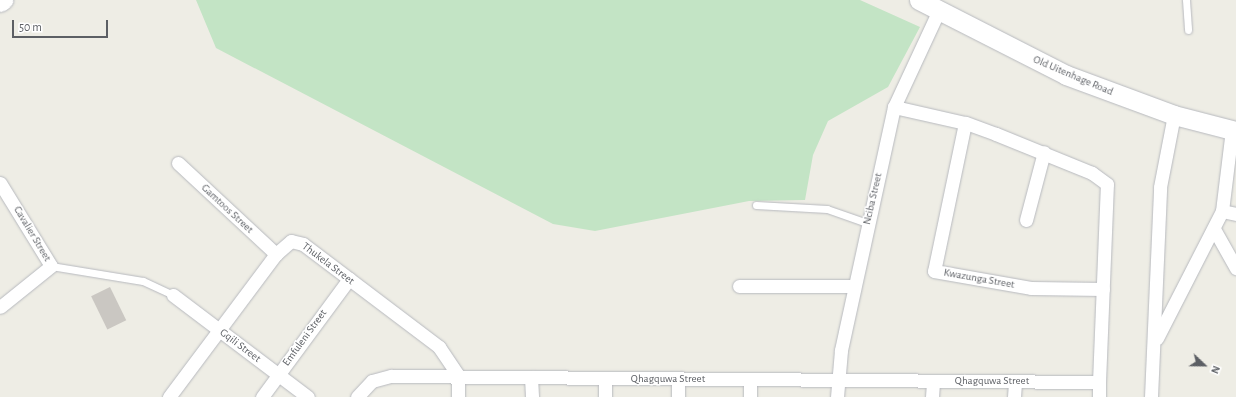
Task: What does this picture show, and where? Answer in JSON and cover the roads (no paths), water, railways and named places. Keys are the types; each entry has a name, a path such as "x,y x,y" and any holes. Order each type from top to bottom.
{"street":[{"name":"Old Uitenhage Road","path":"919,0 1066,75 1174,115 1234,131"},
{"name":"Nciba Street","path":"837,397 837,379 854,286 894,108 939,10"},
{"path":"894,108 965,123 1044,152 1092,173 1107,184 1099,397"},
{"path":"1151,397 1160,187 1174,115"},
{"name":"Kwazunga Street","path":"965,123 934,271 1018,286 1103,289"},
{"path":"1153,347 1171,306 1214,229 1222,211 1234,131"},
{"path":"1026,220 1044,152"},
{"name":"Gamtoos Street","path":"178,163 276,254"},
{"name":"Cavalier Street","path":"0,183 51,266"},
{"path":"1222,211 1236,214"},
{"path":"1214,229 1236,268"},
{"name":"Thukela Street","path":"168,397 276,254 284,245 296,241 438,347 458,375"},
{"path":"0,307 51,266"},
{"name":"Emfuleni Street","path":"262,397 348,279"},
{"path":"738,286 854,286"},
{"name":"Gqili Street","path":"173,295 308,397"},
{"path":"357,397 380,377 458,375 458,397"},
{"name":"Qhagquwa Street","path":"458,375 605,380 837,379 1099,382"},
{"path":"531,377 532,397"},
{"path":"750,379 750,397"},
{"path":"605,380 605,397"},
{"path":"678,380 678,397"},
{"path":"932,397 933,381"},
{"path":"1014,397 1015,381"}],"lane":[{"path":"1186,0 1188,30"},
{"path":"756,205 827,209 867,223"},
{"path":"51,266 143,281 173,295"}]}
